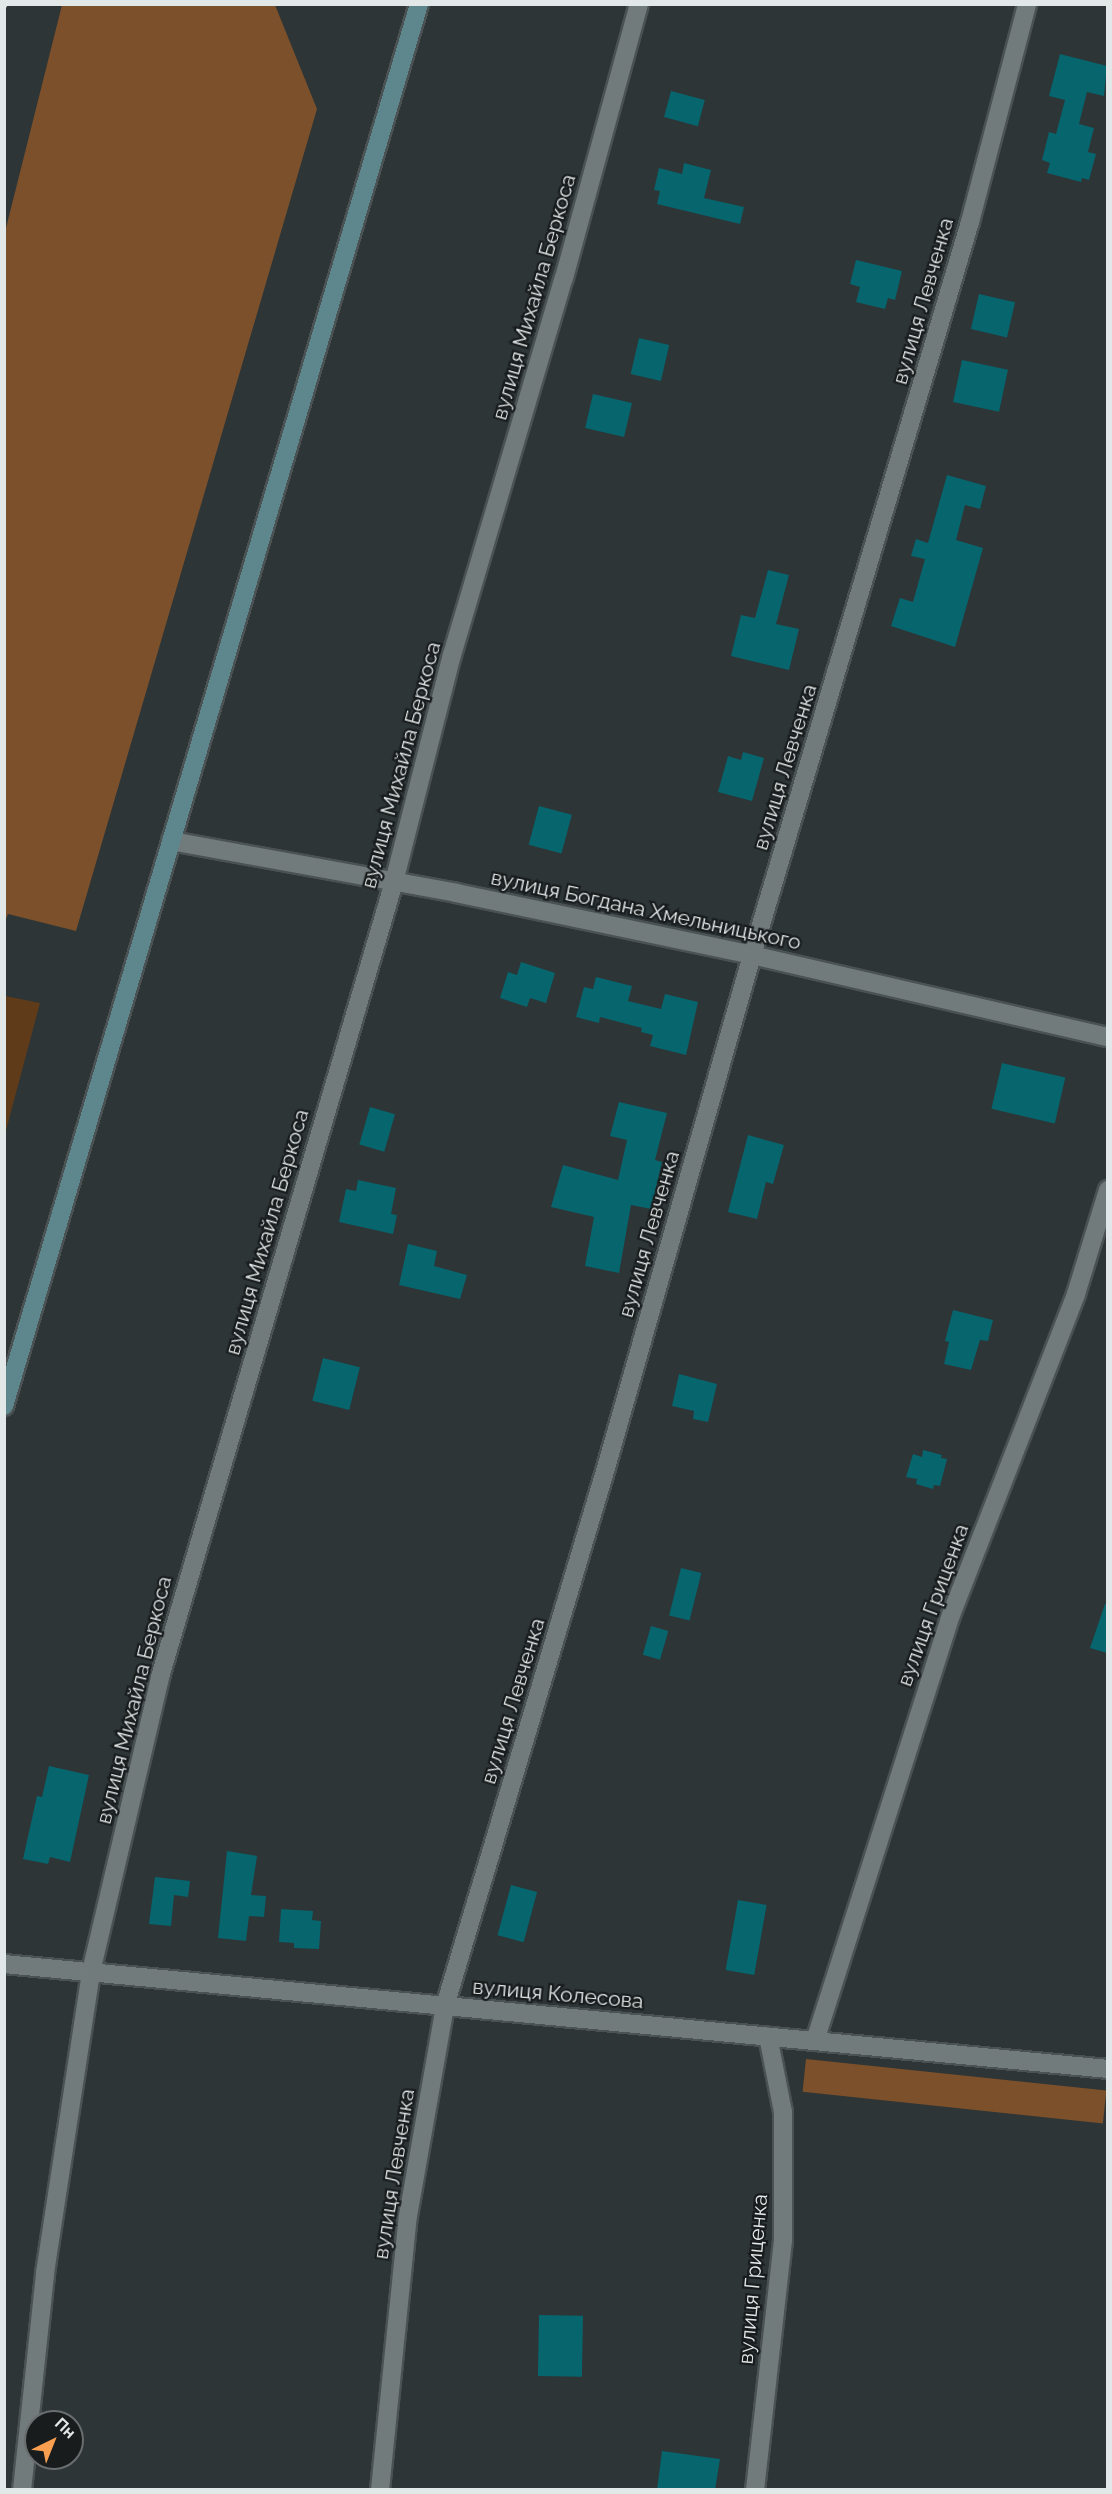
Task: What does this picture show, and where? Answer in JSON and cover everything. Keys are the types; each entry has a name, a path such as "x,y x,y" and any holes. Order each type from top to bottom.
{"main road":[{"path":"4,1406 419,4"}],"street":[{"name":"вулиця Михайла Беркоса","path":"22,2490 45,2272 91,1972 160,1677 394,882 452,655 564,278 639,4"},
{"name":"вулиця Левченка","path":"380,2490 408,2216 445,2006 606,1468 752,956 970,222 1027,4"},
{"name":"вулиця Богдана Хмельницького","path":"171,841 394,882 752,956 1107,1037"},
{"name":"вулиця Гриценка","path":"815,2041 951,1615 1076,1294 1107,1190"},
{"name":"вулиця Колесова","path":"4,1964 1107,2068"},
{"name":"вулиця Гриценка","path":"754,2490 783,2240 783,2112 768,2036"}],"shaded area":[{"path":"62,5 275,5 317,109 76,931 8,914 4,924 5,232"},
{"path":"4,996 40,1003 5,1134"},
{"path":"806,2059 1106,2091 1103,2123 803,2092"}],"building":[{"path":"1060,54 1107,66 1104,96 1087,92 1079,124 1094,128 1088,152 1096,154 1089,180 1082,178 1081,182 1047,173 1050,163 1042,160 1049,132 1056,134 1065,100 1049,96"},
{"path":"671,91 705,100 698,126 664,117"},
{"path":"684,163 711,170 704,198 744,207 740,224 657,204 660,191 654,190 659,168 682,174"},
{"path":"856,260 902,271 895,300 888,298 885,309 856,302 860,287 850,284"},
{"path":"979,294 1015,302 1007,337 971,329"},
{"path":"639,338 669,345 661,381 631,374"},
{"path":"962,360 1008,370 999,412 953,402"},
{"path":"593,394 632,403 624,437 585,428"},
{"path":"947,475 986,486 980,509 965,505 956,540 983,548 955,647 891,626 900,598 913,602 925,559 911,556 916,539 928,543"},
{"path":"768,570 789,575 776,624 799,629 789,670 731,656 741,615 755,618"},
{"path":"743,752 764,758 752,801 718,792 728,756 741,760"},
{"path":"539,806 572,815 561,853 529,845"},
{"path":"521,962 555,973 546,1003 530,998 527,1007 500,998 508,972 517,975"},
{"path":"596,977 632,986 628,1001 661,1009 665,994 698,1002 686,1055 650,1046 653,1035 641,1032 642,1028 600,1017 599,1023 576,1017 584,987 593,989"},
{"path":"1002,1063 1065,1078 1055,1123 991,1109"},
{"path":"619,1102 667,1113 655,1160 662,1162 651,1209 631,1205 619,1273 585,1266 594,1217 551,1207 563,1165 618,1180 627,1140 610,1136"},
{"path":"370,1107 395,1114 384,1152 359,1144"},
{"path":"748,1135 784,1145 773,1184 766,1182 757,1219 728,1212"},
{"path":"358,1180 396,1188 391,1214 397,1215 393,1234 339,1222 346,1189 356,1191"},
{"path":"408,1244 437,1251 434,1266 467,1275 460,1299 399,1285"},
{"path":"953,1310 993,1320 988,1341 980,1340 971,1370 944,1364 949,1342 945,1341"},
{"path":"323,1358 360,1367 349,1410 312,1401"},
{"path":"679,1374 717,1384 708,1422 693,1419 694,1411 672,1406"},
{"path":"923,1450 942,1455 941,1458 947,1459 940,1486 934,1485 933,1489 916,1484 917,1479 906,1477 913,1454 922,1457"},
{"path":"681,1568 701,1573 690,1621 669,1616"},
{"path":"1105,1604 1107,1604 1107,1653 1090,1648"},
{"path":"651,1626 668,1631 660,1660 643,1655"},
{"path":"49,1766 89,1775 70,1862 50,1857 48,1864 23,1859 37,1796 42,1797"},
{"path":"227,1851 257,1856 251,1895 266,1896 264,1917 249,1916 246,1941 218,1938"},
{"path":"155,1877 190,1881 188,1897 174,1895 171,1926 149,1924"},
{"path":"511,1885 537,1892 524,1942 498,1935"},
{"path":"738,1900 767,1905 754,1975 726,1970"},
{"path":"281,1909 313,1911 312,1920 321,1921 319,1949 294,1948 294,1943 279,1942"},
{"path":"539,2315 583,2316 582,2377 538,2376"},
{"path":"662,2451 720,2459 715,2490 657,2490"}]}
